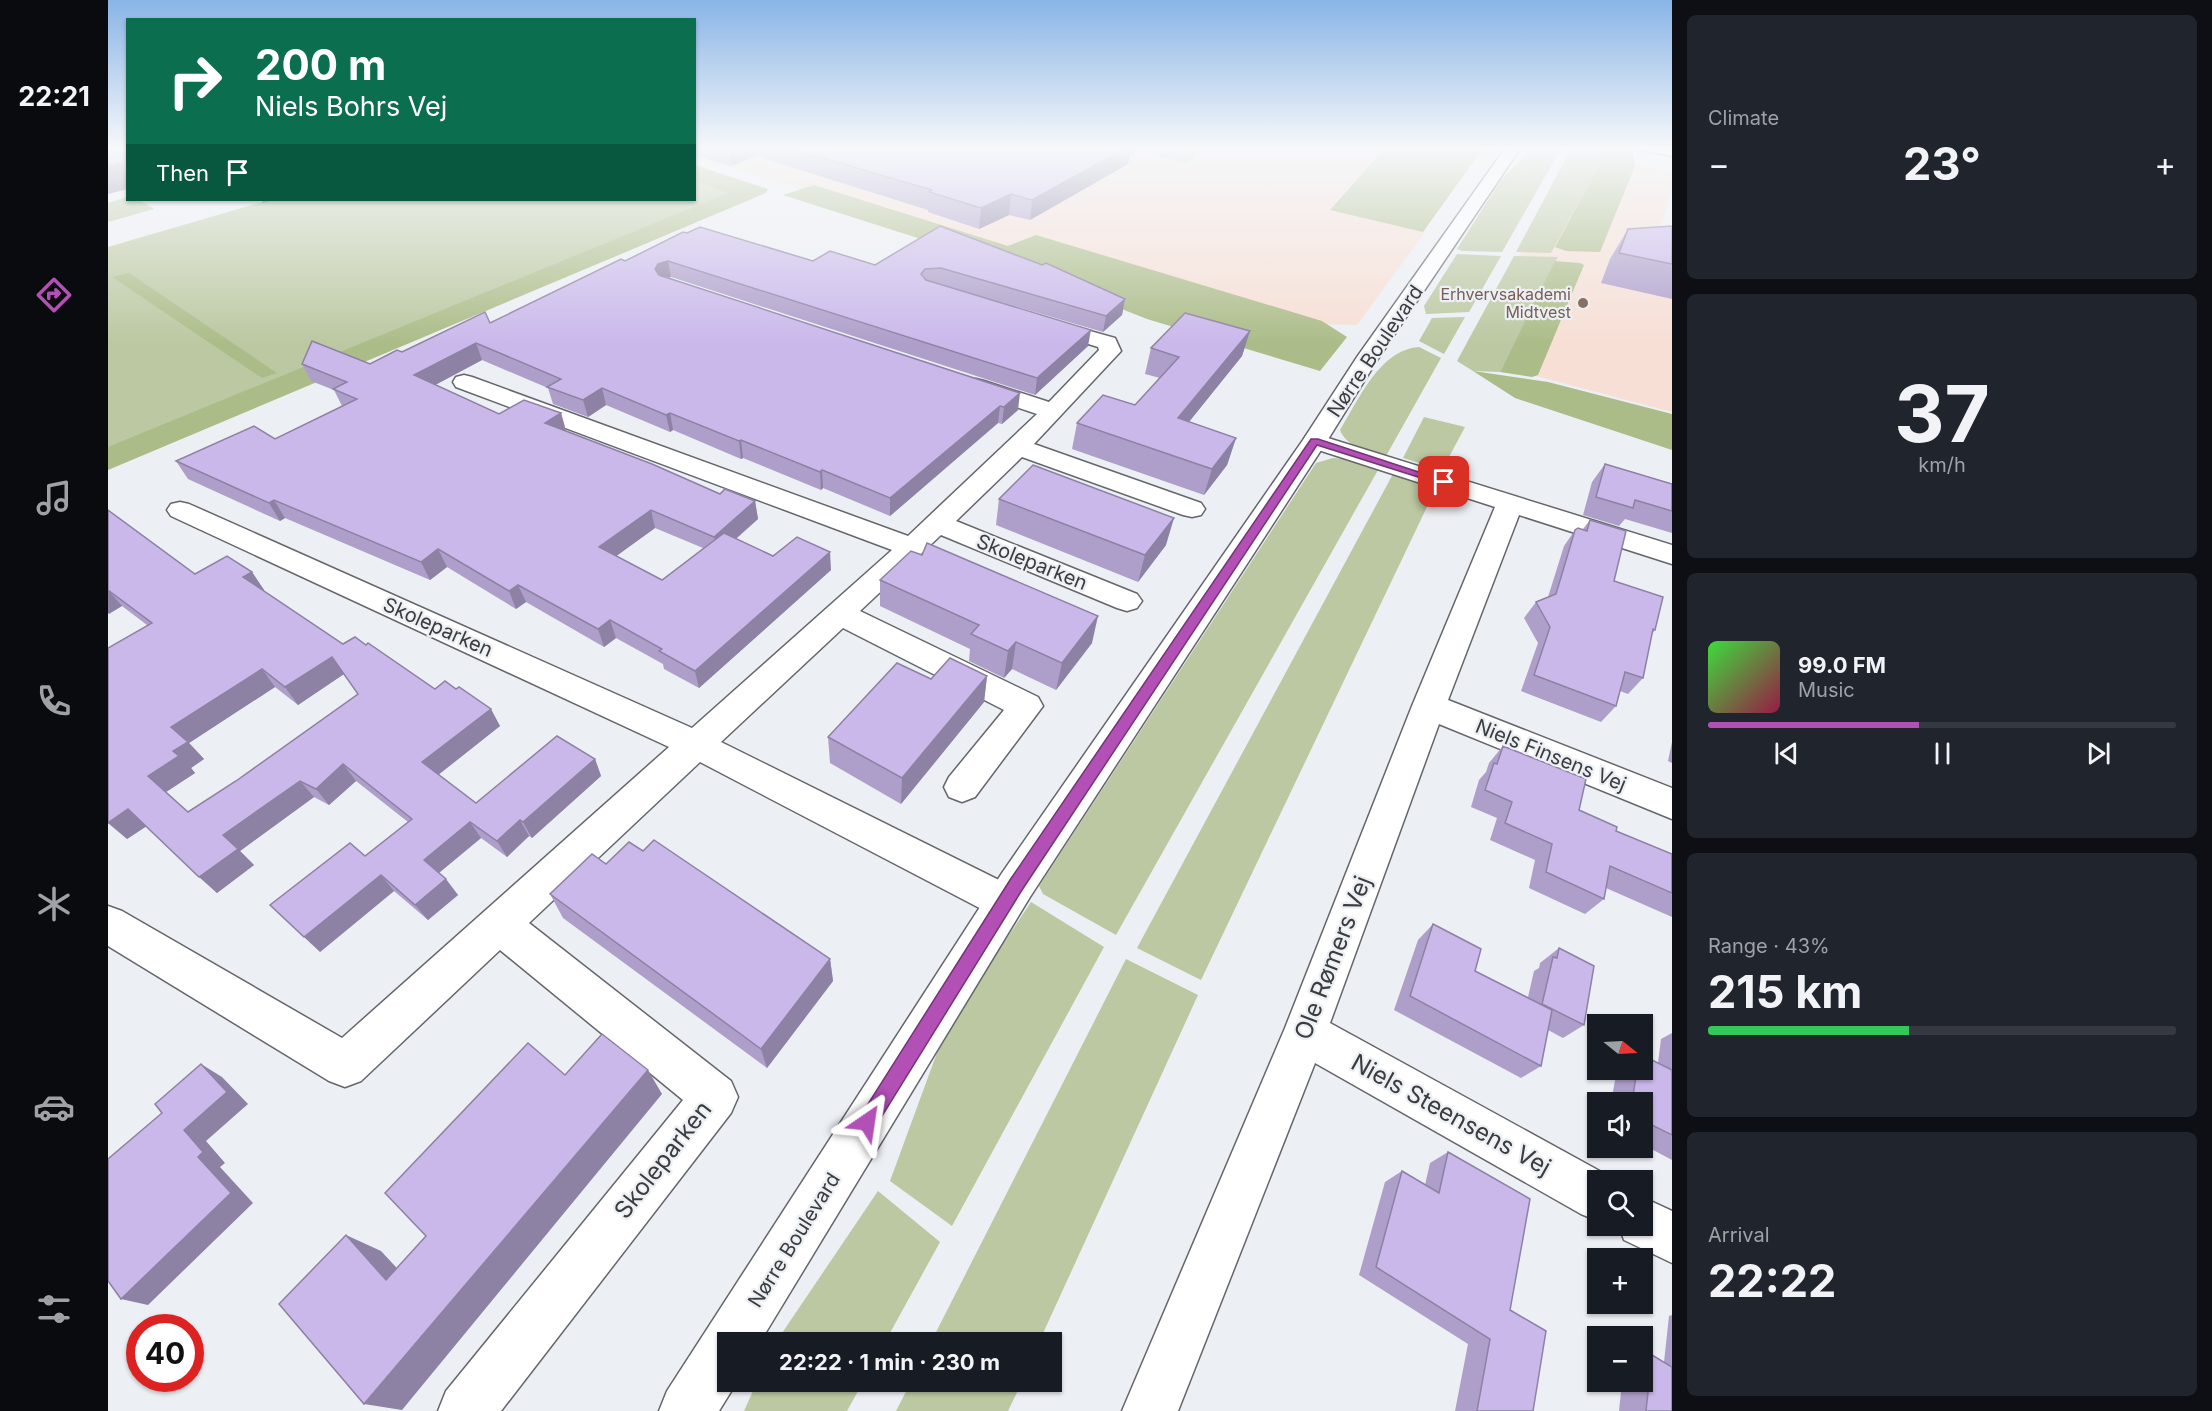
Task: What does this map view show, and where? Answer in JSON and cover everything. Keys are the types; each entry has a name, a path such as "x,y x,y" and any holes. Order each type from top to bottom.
{"street":[{"name":"Nørre Boulevard","path":"736,1332 1005,902 1315,441 1365,362 1468,213"},
{"path":"108,924 345,1065 912,547 1018,447 1110,351 1107,343 1031,320"},
{"path":"952,378 1053,411"},
{"path":"464,382 912,547"},
{"path":"1315,441 1672,555"},
{"path":"1018,447 1192,509"},
{"name":"Ole Rømers Vej","path":"1150,1411 1305,1033 1429,706 1510,503"},
{"name":"Skoleparken","path":"180,510 695,744 1005,902"},
{"name":"Skoleparken","path":"937,523 1127,601"},
{"path":"839,613 1026,706 962,787"},
{"name":"Niels Finsens Vej","path":"1429,706 1672,804"},
{"name":"Skoleparken","path":"466,1411 715,1097 499,924"},
{"name":"Niels Steensens Vej","path":"1305,1033 1587,1191"},
{"path":"1653,1228 1672,1238"},
{"name":"Nørre Boulevard","path":"687,1411 717,1363"}],"shaded area":[{"path":"877,213 1374,213 1369,219 1425,232 1357,325 1318,324 1157,300"},
{"name":"Erhvervsakademi Midtvest","path":"1542,213 1665,213 1655,244 1672,248 1672,412 1465,357"}],"green space":[{"path":"108,213 140,213 108,222"},
{"path":"225,213 696,213 108,463 108,247"},
{"path":"680,213 719,213 108,470 108,447"},
{"path":"839,213 903,213 1008,246 1036,235 1322,321 1347,337 1320,371 1147,319 1043,278"},
{"path":"1342,213 1437,213 1423,232"},
{"path":"1480,213 1524,213 1502,252 1457,249"},
{"path":"1537,213 1573,213 1551,253 1516,252"},
{"path":"1573,213 1616,213 1600,252 1566,251 1555,247"},
{"path":"1457,254 1501,256 1469,312 1426,314 1424,306"},
{"path":"1514,256 1558,257 1500,372 1473,371 1457,361"},
{"path":"1555,261 1584,265 1538,375 1532,377 1500,372"},
{"path":"129,273 277,373 262,378 112,277"},
{"path":"1465,317 1444,354 1419,341 1432,318"},
{"path":"1419,347 1441,358 1386,456 1353,445 1340,430 1363,391 1381,367 1392,357 1405,350"},
{"path":"1473,371 1548,382 1672,414 1672,450 1515,398"},
{"path":"1424,417 1465,427 1442,470 1403,458"},
{"path":"1333,458 1346,459 1378,470 1116,935 1043,894 1039,886 1316,463"},
{"path":"1393,474 1436,488 1201,980 1137,948"},
{"path":"1031,902 1104,947 952,1226 890,1181 945,1031"},
{"path":"1126,959 1198,995 1044,1332 936,1332"},
{"path":"878,1191 940,1242 890,1332 783,1332"},
{"path":"753,1392 857,1392 847,1411 744,1411"},
{"path":"906,1392 1017,1392 1008,1411 896,1411"}],"building":[{"path":"940,226 1042,265 1046,263 1125,299 1106,316 941,268 925,269 921,274 926,280 1091,330 1037,378 668,261 658,264 655,269 659,275 1020,393 1004,407 1000,406 890,498 670,413 666,415 602,388 583,400 547,387 561,379 476,343 414,375 499,414 524,400 561,413 545,423 652,464 720,494 725,489 755,501 714,537 651,510 599,547 662,580 724,533 773,556 797,537 830,552 695,671 659,651 662,649 610,620 598,629 518,585 509,591 438,549 421,562 274,500 269,503 176,461 254,426 275,439 357,399 333,389 347,382 302,364 312,341 370,364 397,350 402,352 485,312 490,323 621,259 625,261 683,232 687,233 700,227 813,261 830,251 875,265"},
{"path":"1672,226 1672,264 1619,253 1628,229"},
{"path":"1185,313 1250,331 1178,418 1236,438 1212,469 1077,423 1103,395 1135,405 1179,357 1151,348"},
{"path":"1605,464 1672,484 1672,511 1635,500 1633,508 1596,497"},
{"path":"1033,465 1174,518 1145,555 999,499"},
{"path":"108,510 195,574 227,556 252,572 243,577 343,644 355,637 366,645 368,643 435,689 445,681 456,689 459,687 491,709 422,762 476,803 557,736 595,759 523,822 520,820 497,841 470,822 424,860 446,879 415,905 381,875 304,937 270,905 350,843 365,856 412,819 343,764 316,789 300,781 223,835 238,849 199,877 128,809 108,823 108,648 152,623 108,590","holes":["332,657 358,694 236,781 188,812 148,776 179,756 173,751 188,742 171,727 262,669 285,687"]},
{"path":"1590,520 1626,531 1614,581 1663,597 1655,630 1653,629 1643,678 1625,672 1616,706 1534,675 1550,627 1536,602 1556,594 1575,530 1578,528 1587,531"},
{"path":"927,543 1098,616 1062,663 1016,642 1008,651 971,634 979,625 880,580 911,551 922,555"},
{"path":"950,658 987,676 902,778 828,737 897,663 931,679"},
{"path":"1503,746 1586,779 1579,810 1617,827 1616,831 1672,854 1672,893 1610,866 1604,899 1546,872 1552,844 1505,823 1512,802 1485,790 1494,763 1497,764"},
{"path":"654,840 830,959 761,1049 550,894 592,854 606,864 629,842 643,851"},
{"path":"1433,924 1481,949 1475,971 1552,1010 1541,1066 1410,996"},
{"path":"1559,948 1594,966 1584,1025 1542,1004 1553,957 1557,958"},
{"path":"602,1034 648,1070 364,1404 279,1304 346,1235 386,1280 426,1236 385,1193 528,1043 565,1075"},
{"path":"1653,1060 1672,1070 1672,1135 1653,1126 1653,1092 1634,1092 1635,1080 1653,1080"},
{"path":"201,1064 227,1092 184,1130 203,1152 198,1157 231,1193 121,1299 108,1281 108,1159 162,1113 155,1104"},
{"path":"1448,1152 1530,1199 1510,1310 1546,1331 1533,1411 1477,1411 1490,1339 1376,1267 1402,1171 1439,1193"},
{"path":"1653,1356 1672,1367 1672,1411 1646,1411 1648,1392 1653,1392"}],"place":[{"name":"Erhvervsakademi Midtvest","path":"1583,303"}],"route":[{"path":"867,1122 1016,885 1315,441 1444,482"}]}
